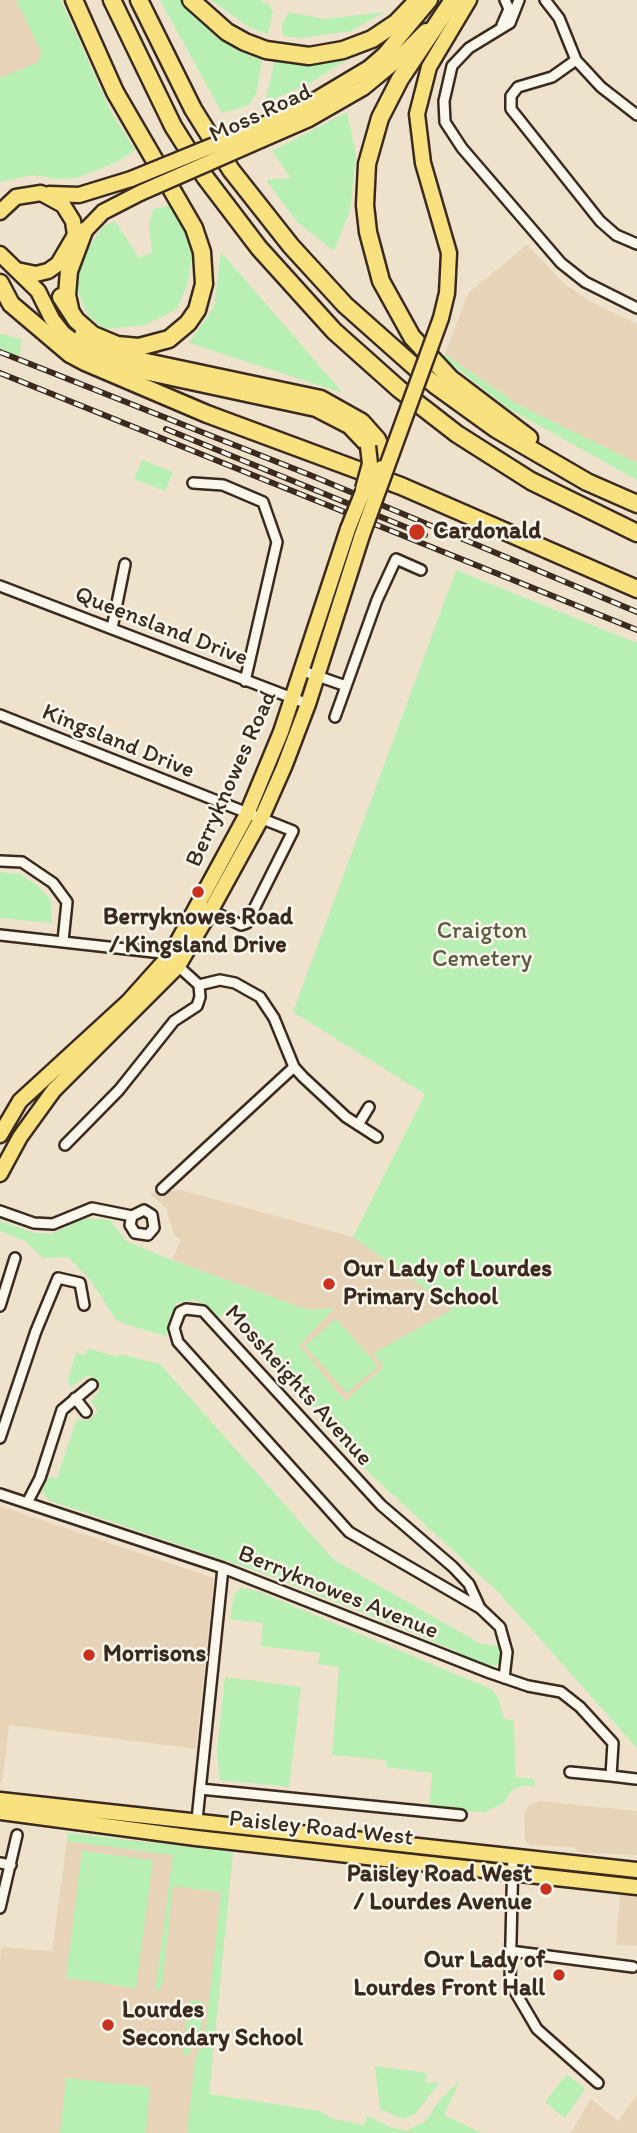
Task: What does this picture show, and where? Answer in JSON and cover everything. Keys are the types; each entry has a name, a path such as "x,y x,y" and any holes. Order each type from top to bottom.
{"highway":[{"path":"74,0 115,92 194,228 205,268 204,284 197,310 178,333 156,345 128,347 107,342 82,328 66,304 68,271 85,231"},
{"path":"112,0 167,115 205,177 259,248 334,331 399,389 467,441 541,486 637,533"},
{"path":"139,0 193,109 231,170 314,273 365,324 435,386 496,429 587,482 637,504"},
{"path":"191,0 227,32 245,42 266,50 309,56 343,50 372,39 396,23 418,0"},
{"path":"452,0 390,96 373,139 367,164 365,205 372,251 381,281 397,315 438,367 587,482"},
{"path":"0,283 11,304 70,354 85,362 184,404 401,486 637,589"}],"main road":[{"name":"Moss Road","path":"13,268 24,272 48,271 103,212 260,134 336,90 385,54 430,0"},
{"name":"Moss Road","path":"3,206 23,194 79,195 309,119 363,88 408,50 452,0"},
{"path":"460,17 469,0"},
{"path":"460,17 477,0"},
{"name":"Berryknowes Road","path":"254,817 293,700 310,674 441,318 447,293 449,253 419,142 420,96 437,51 460,17"},
{"path":"41,193 58,201 67,210 75,231 69,250 66,304 73,327 86,338 110,352 319,403 362,421 378,439 388,462"},
{"path":"0,254 42,297 52,319 63,333 106,361 319,403 349,426 368,446 370,464 362,494"},
{"name":"Berryknowes Road","path":"0,1174 20,1137 54,1090 174,960 205,907 254,817 308,704 310,674 348,529 362,494 388,462"},
{"name":"Berryknowes Road","path":"0,1135 20,1101 174,960"},
{"name":"Paisley Road West","path":"0,1800 637,1870"},
{"name":"Paisley Road West","path":"0,1812 196,1838 637,1887"}],"street":[{"path":"500,30 508,14 505,0"},
{"path":"519,0 514,17 500,30 469,48 452,66 443,101 450,133 561,263 585,282 637,308"},
{"path":"545,1 559,18 576,60 601,87 637,115"},
{"path":"576,60 552,77 518,87 511,96 511,109 600,221 616,235 637,244"},
{"path":"193,483 223,485 263,502 277,542 245,681"},
{"path":"335,717 396,559 421,570"},
{"path":"112,628 125,564"},
{"name":"Queensland Drive","path":"0,586 308,704"},
{"path":"310,674 346,686"},
{"name":"Kingsland Drive","path":"0,715 254,817"},
{"name":"Berryknowes Road","path":"205,907 241,925 247,923 293,831 254,817"},
{"path":"0,861 22,862 53,883 67,902 63,941"},
{"path":"0,935 63,941 174,960 199,985 200,997 197,1006 174,1021 119,1090 65,1146"},
{"path":"199,985 220,980 235,982 260,997 274,1018 294,1067 320,1094 377,1137"},
{"path":"162,1189 294,1067"},
{"path":"358,1125 369,1107"},
{"path":"0,1211 33,1223 53,1224 92,1208 132,1216"},
{"path":"0,1306 15,1258"},
{"path":"0,1438 36,1331 58,1278 80,1283 84,1305"},
{"name":"Mossheights Avenue","path":"480,1608 461,1576 381,1505 203,1311 186,1309 180,1312 174,1328 178,1342 349,1532 480,1608 500,1626 507,1652 504,1678"},
{"path":"27,1503 40,1478 62,1410 92,1385"},
{"path":"75,1398 86,1412"},
{"name":"Berryknowes Avenue","path":"0,1494 223,1568 504,1678 561,1692 580,1707 613,1743 611,1776"},
{"path":"197,1820 223,1568"},
{"path":"570,1772 636,1779"},
{"name":"Paisley Road West","path":"200,1789 461,1815"},
{"path":"0,1908 18,1836"},
{"path":"513,1855 510,1983 537,2029 598,2083"},
{"path":"0,1863 11,1865"},
{"path":"510,1951 633,1967"}],"shaded area":[{"path":"0,0 23,0 52,58 0,168"},
{"path":"527,245 567,286 599,306 637,324 637,463 517,404 445,354 468,293"},
{"name":"Our Lady of Lourdes Primary School","path":"181,1190 353,1237 454,1309 375,1353 385,1366 345,1401 299,1346 333,1309 308,1310 172,1260 181,1240 174,1235 166,1208 149,1193"},
{"path":"0,1506 214,1578 196,1749 9,1725 0,1783"},
{"path":"540,1801 637,1811 637,1855 577,1852 574,1847 530,1845 525,1841 524,1812 529,1805"},
{"name":"Lourdes Secondary School","path":"68,1833 233,1852 205,2133 0,2133 2,1947 52,1951"},
{"path":"620,1895 637,1896 637,1946 616,1945"},
{"path":"637,2095 637,2133 570,2133 591,2099 618,2121"}],"green space":[{"path":"16,0 61,0 112,114 135,150 117,162 77,178 57,179 33,175 0,182 0,78 37,63 42,54"},
{"path":"160,0 182,0 192,14 222,35 263,54 257,92 249,105 222,113"},
{"path":"211,0 259,0 269,5 273,12 268,34 250,28"},
{"path":"289,12 325,19 384,12 351,31 301,38 283,36 282,24"},
{"path":"367,47 310,83 265,103 276,55"},
{"path":"347,112 356,154 350,211 334,251 297,222 266,180 291,178 272,151"},
{"path":"169,206 181,219 193,248 188,282 177,309 145,325 104,329 88,316 72,277 102,227 115,221 139,258 152,253 149,225 153,209"},
{"path":"221,252 343,393 189,343 214,307"},
{"path":"0,334 21,339 20,357 0,349"},
{"path":"445,354 517,404 637,463 637,480 506,407 443,357"},
{"path":"142,460 173,472 165,491 134,479"},
{"name":"Craigton Cemetery","path":"456,570 637,643 637,1748 499,1593 338,1444 343,1438 227,1312 219,1318 204,1304 194,1300 176,1303 166,1336 131,1326 116,1320 91,1281 68,1257 43,1258 25,1241 0,1231 0,1221 35,1233 51,1234 85,1218 110,1220 126,1241 172,1260 308,1310 334,1308 299,1346 345,1401 384,1367 374,1353 453,1309 353,1237 425,1094 293,1012"},
{"path":"0,872 20,874 37,885 51,900 52,923 0,918"},
{"path":"336,1319 378,1366 347,1393 305,1346"},
{"path":"88,1348 117,1357 119,1354 160,1364 334,1560 481,1644 499,1646 502,1658 498,1664 490,1668 473,1662 458,1652 262,1573 48,1500 42,1490 49,1477 57,1479 77,1418 87,1421 98,1412 91,1401 100,1391 88,1375 70,1388 68,1379 76,1353 85,1355"},
{"path":"240,1588 257,1591 491,1689 498,1697 504,1719 514,1720 515,1777 534,1779 535,1786 521,1786 511,1791 504,1803 485,1812 429,1809 432,1773 386,1767 386,1760 332,1755 339,1667 318,1664 320,1653 260,1646 263,1623 230,1619 234,1595"},
{"path":"225,1677 301,1687 289,1787 220,1780 217,1751"},
{"path":"68,1833 233,1852 209,2094 320,2111 333,2119 364,2125 367,2116 406,2131 426,2121 439,2101 460,2080 444,2115 481,2133 187,2133 195,2061 206,2030 221,1892 173,1886 162,1985 155,1993 173,1855 67,1841"},
{"path":"82,1851 153,1860 136,1988 66,1978"},
{"path":"189,2000 204,2002 201,2029 188,2056 183,2055"},
{"path":"375,2066 427,2073 426,2083 440,2082 415,2114 402,2119 380,2109"},
{"path":"567,2074 585,2089 565,2118 545,2102"},
{"path":"66,2078 150,2087 146,2133 60,2133"}],"railway":[{"path":"0,352 310,475 637,612"},
{"path":"0,373 637,630"},
{"path":"166,429 425,535"}],"place":[{"name":"Cardonald","path":"417,532"},
{"name":"Berryknowes Road / Kingsland Drive","path":"198,892"},
{"name":"Our Lady of Lourdes Primary School","path":"329,1284"},
{"name":"Morrisons","path":"89,1655"},
{"name":"Paisley Road West / Lourdes Avenue","path":"546,1889"},
{"name":"Our Lady of Lourdes Front Hall","path":"559,1975"},
{"name":"Lourdes Secondary School","path":"108,2025"}]}
